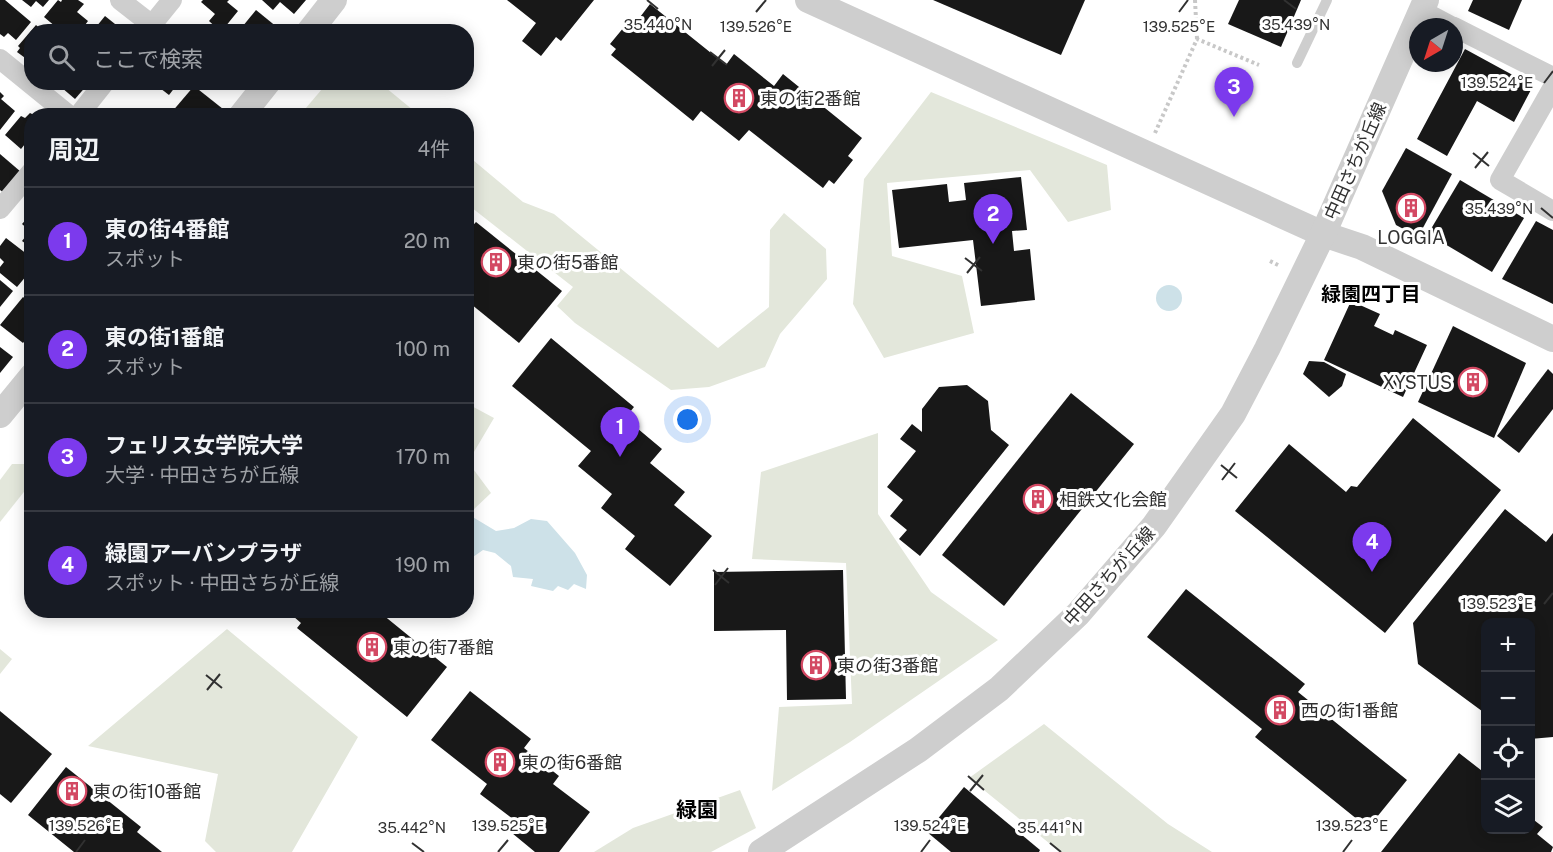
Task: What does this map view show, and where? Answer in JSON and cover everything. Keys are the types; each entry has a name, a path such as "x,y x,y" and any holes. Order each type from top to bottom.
{"street":[{"path":"120,0 145,24"},
{"path":"152,24 172,0"},
{"path":"315,24 334,0"},
{"path":"808,0 1323,234 1362,247 1553,339"},
{"path":"1424,5 1442,18"},
{"name":"中田さちが丘線","path":"761,852 927,743 999,689 1078,614 1154,526 1233,414 1267,349 1323,234 1424,5"},
{"path":"1463,32 1553,77"},
{"path":"0,59 24,79"},
{"path":"1553,87 1500,180 1553,211"},
{"path":"38,90 60,108"},
{"path":"84,108 99,90"},
{"path":"247,108 262,90"},
{"path":"0,209 24,180"},
{"path":"0,415 24,386"}],"lane":[{"path":"1297,63 1327,0"}],"path":[{"path":"1147,153 1197,39 1195,0"},
{"path":"1197,39 1259,65"}],"shaded area":[{"path":"321,90 389,90 410,108 306,108"},
{"path":"931,92 1107,165 1111,210 1068,222 1030,170 887,183 892,256 962,276 974,333 884,358 853,304 864,179"},
{"path":"474,161 523,202 554,214 718,348 769,307 770,230 784,213 826,249 827,279 780,334 765,367 709,387 671,390 575,323 557,306 573,287 474,209"},
{"path":"1169,285 1178,289 1182,298 1178,307 1169,311 1160,307 1156,298 1160,289"},
{"path":"474,407 494,418 474,452"},
{"path":"878,433 878,514 931,592 998,640 850,742 772,791 779,707 852,704 846,563 752,559 761,472"},
{"path":"12,464 24,464 24,492 0,522 0,480"},
{"path":"474,470 491,493 474,509"},
{"path":"474,518 496,531 514,528 531,519 547,521 575,553 587,575 586,589 574,584 568,590 558,586 553,591 531,586 533,579 513,577 511,566 495,553 483,550 474,556"},
{"path":"227,629 358,737 292,852 216,852 205,841 218,774 88,746"},
{"path":"0,649 12,659 0,674"},
{"path":"1044,724 1168,824 1212,852 1060,852 969,778"},
{"path":"740,790 756,828 711,852 594,852 633,828"}],"building":[{"path":"0,0 5,0 31,22 24,24 24,30 16,40 8,33 4,37 0,34"},
{"path":"22,0 49,0 43,7 36,1 31,7"},
{"path":"58,0 61,2 62,0 78,0 84,4 77,12 88,21 86,24 52,24 44,17"},
{"path":"203,0 229,0 227,2 238,11 227,24 212,24 209,21 215,14 201,2"},
{"path":"262,0 306,0 294,14 280,2 273,10"},
{"path":"507,0 594,0 561,41 556,37 541,56 522,41 536,23"},
{"path":"933,0 1085,0 1061,55"},
{"path":"1239,0 1301,0 1281,47 1228,24"},
{"path":"1473,0 1522,0 1509,30 1468,11"},
{"name":"東の街2番館","path":"650,4 726,65 734,54 774,86 783,74 862,138 848,156 853,160 834,184 829,180 823,188 749,130 739,141 701,111 693,121 611,55 616,49 610,44 629,21 634,25"},
{"path":"256,10 273,24 245,24"},
{"path":"105,16 115,24 98,24"},
{"path":"24,39 24,57 17,52 20,48 18,46"},
{"path":"1465,49 1533,86 1514,122 1477,101 1447,156 1417,139 1453,72 1463,72"},
{"path":"64,90 83,90 75,99"},
{"path":"162,90 173,90 169,95"},
{"path":"191,90 199,90 222,108 175,108"},
{"path":"0,92 4,96 1,99 15,111 0,130"},
{"path":"21,116 24,118 24,145 21,149 5,135"},
{"name":"LOGGIA","path":"1406,148 1452,174 1418,237 1396,225 1382,191"},
{"path":"0,154 21,172 4,193 0,190"},
{"path":"1021,177 1027,230 1012,231 1014,251 1030,249 1035,300 981,306 973,240 899,248 892,190 947,184 949,202 966,200 964,183"},
{"path":"1460,180 1524,218 1492,272 1428,234"},
{"path":"1536,221 1553,230 1553,304 1502,279"},
{"name":"東の街5番館","path":"476,222 562,291 519,343 474,306 474,224"},
{"path":"6,238 24,252 24,279 17,287 0,273 0,267 4,262 0,258 0,246"},
{"path":"0,280 13,291 0,307"},
{"path":"23,297 24,298 23,343 0,325"},
{"path":"1351,301 1380,314 1374,326 1393,335 1395,330 1427,345 1403,397 1324,360"},
{"name":"XYSTUS","path":"1453,326 1526,363 1494,438 1418,402"},
{"path":"551,338 634,407 625,418 662,449 650,463 685,492 674,505 712,536 670,586 625,549 635,536 601,508 612,494 578,466 591,451 512,386"},
{"path":"0,347 13,357 0,373"},
{"path":"1309,361 1324,362 1346,374 1342,386 1329,397 1303,374"},
{"path":"1548,369 1553,374 1553,409 1519,453 1497,436"},
{"path":"967,385 988,401 991,430 1009,445 920,556 899,539 907,530 890,516 903,500 887,487 916,451 900,439 912,424 922,432 922,409 939,387"},
{"name":"相鉄文化会館","path":"1071,393 1134,444 1004,606 942,555"},
{"path":"1413,418 1501,490 1385,633 1235,511 1289,444 1346,492 1351,486 1357,487"},
{"path":"1505,509 1546,542 1553,533 1553,737 1535,739 1535,618 1481,618 1481,710 1418,664 1413,623"},
{"name":"東の街3番館","path":"843,570 846,699 787,700 786,630 714,631 714,572"},
{"name":"西の街1番館","path":"1186,589 1305,684 1298,692 1407,780 1368,828 1255,737 1262,729 1147,637"},
{"name":"東の街7番館","path":"295,618 387,618 447,667 407,717 297,628 301,623"},
{"name":"東の街6番館","path":"470,691 531,739 524,748 559,776 553,784 590,812 559,852 535,852 506,828 513,819 480,794 487,784 431,740"},
{"path":"0,711 52,754 11,803 0,794"},
{"path":"1459,753 1481,770 1481,834 1535,834 1535,821 1543,827 1537,834 1553,847 1551,852 1381,852"},
{"name":"東の街10番館","path":"66,767 141,827 137,832 162,852 74,852 28,815"},
{"path":"964,787 1040,850 1039,852 951,852 927,832"}],"place":[{"name":"東の街2番館","path":"739,98"},
{"name":"フェリス女学院大学","path":"1234,117"},
{"name":"LOGGIA","path":"1411,208"},
{"name":"東の街1番館","path":"993,244"},
{"name":"東の街5番館","path":"496,262"},
{"name":"XYSTUS","path":"1473,382"},
{"name":"東の街4番館","path":"620,457"},
{"name":"相鉄文化会館","path":"1038,499"},
{"name":"緑園アーバンプラザ","path":"1372,572"},
{"name":"東の街7番館","path":"372,647"},
{"name":"東の街3番館","path":"816,665"},
{"name":"西の街1番館","path":"1280,710"},
{"name":"東の街6番館","path":"500,762"},
{"name":"東の街10番館","path":"72,791"}],"district":[{"name":"緑園四丁目","path":"1371,294"},
{"name":"緑園","path":"697,809"}]}
